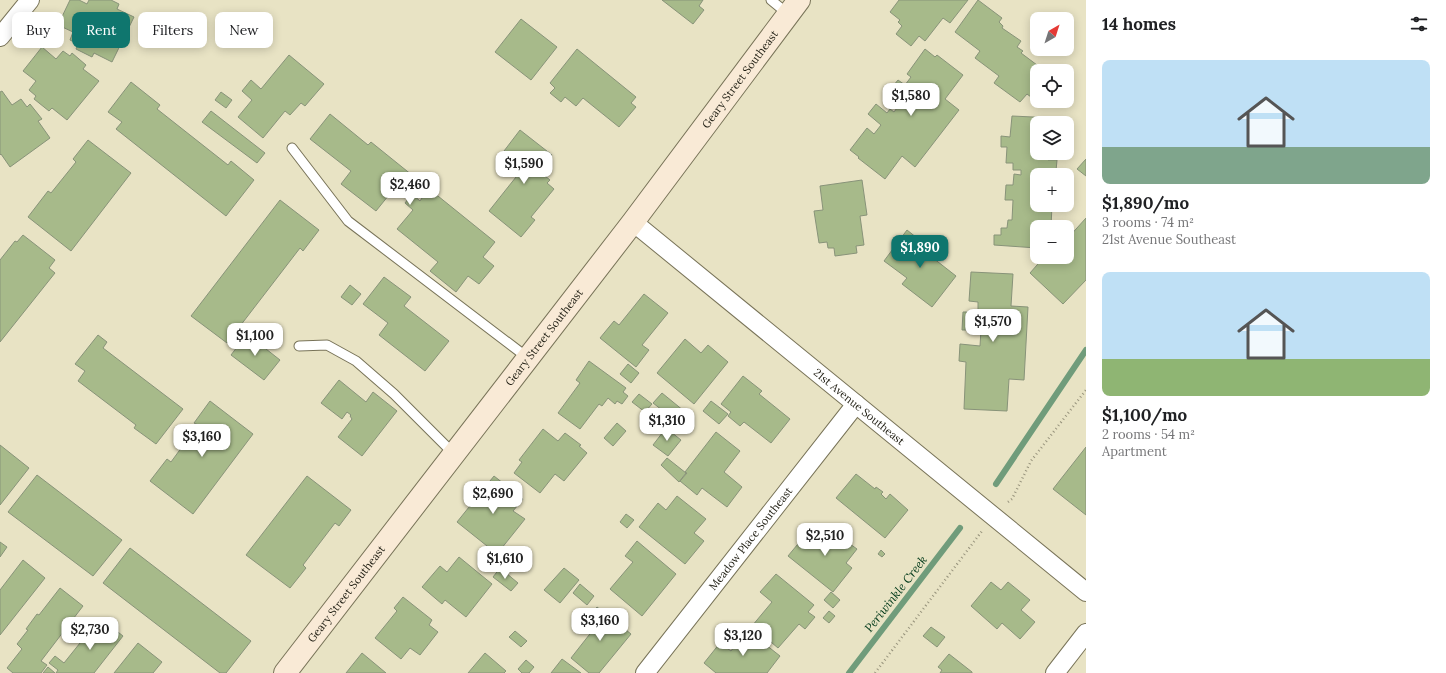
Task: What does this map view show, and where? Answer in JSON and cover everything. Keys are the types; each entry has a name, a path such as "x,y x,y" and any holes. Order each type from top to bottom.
{"main road":[{"name":"Geary Street Southeast","path":"286,673 633,222 794,7"}],"street":[{"path":"0,37 30,0"},
{"name":"21st Avenue Southeast","path":"633,222 1086,592"},
{"name":"Meadow Place Southeast","path":"645,673 856,404"},
{"path":"1055,673 1086,633"}],"lane":[{"path":"771,0 794,7"},
{"path":"292,148 348,221 528,358"},
{"path":"299,346 327,345 356,361 394,394 454,454"}],"building":[{"path":"70,0 79,0 87,4 89,0 111,0 119,4 117,9 123,12 72,12 72,32 64,28 64,12"},
{"path":"662,0 703,0 699,6 704,10 693,24"},
{"path":"899,0 968,0 950,23 943,18 925,41 919,36 911,46 896,34 902,26 898,22 900,20 890,12"},
{"path":"978,0 1002,18 999,22 1003,26 1002,28 1021,41 1017,47 1023,51 1021,53 1036,64 1030,64 1030,96 1027,94 1020,102 994,83 999,76 975,58 980,51 955,32"},
{"path":"130,15 134,17 130,25"},
{"path":"521,19 557,47 531,80 495,52"},
{"path":"41,48 43,48 56,59 63,51 70,56 72,53 86,65 83,69 99,81 67,120 52,108 49,111 34,99 36,96 29,90 36,81 23,71"},
{"path":"119,48 112,62 94,53 92,57 76,49"},
{"path":"577,49 636,97 631,103 636,107 619,127 583,98 576,106 565,97 561,102 550,93 555,88 550,83"},
{"path":"925,49 935,57 937,55 963,75 945,99 959,110 915,167 902,156 885,179 850,150 867,128 874,134 881,125 868,114 876,104 887,113 890,109 894,112 902,101 889,91 898,80 905,85 911,77 907,74"},
{"path":"289,55 324,84 305,106 301,103 290,115 285,111 263,138 238,117 252,100 242,91 251,80 261,89"},
{"path":"131,82 160,105 157,109 228,165 231,161 254,180 226,216 116,129 122,122 108,112"},
{"path":"2,91 12,105 21,99 27,107 30,104 42,119 38,121 50,138 10,167 1,154 0,155 0,92"},
{"path":"221,92 232,100 226,108 215,100"},
{"path":"211,111 265,153 257,163 202,122"},
{"path":"330,114 368,145 371,142 495,242 483,257 494,266 479,284 468,276 456,292 430,271 438,262 397,229 413,210 405,203 412,194 420,201 422,198 401,180 376,211 341,184 351,171 310,139"},
{"path":"1012,116 1030,117 1030,160 1057,160 1056,168 1030,168 1030,212 1052,212 1051,220 1030,220 1030,248 994,245 994,235 1001,235 1001,228 1007,228 1008,220 1012,220 1013,200 1005,200 1006,185 1013,185 1014,174 1021,175 1021,170 1013,170 1013,163 1006,163 1007,147 1001,147 1001,136 1010,137"},
{"path":"520,130 552,155 539,171 550,180 547,183 554,189 531,217 535,220 521,237 489,211 524,167 504,151"},
{"path":"88,140 131,173 71,251 28,217 48,191 51,193 76,162 73,159"},
{"path":"1086,159 1086,176 1077,169"},
{"path":"862,180 867,215 860,216 864,245 856,246 857,253 835,256 834,248 828,248 827,242 819,243 814,211 823,210 820,186"},
{"path":"280,200 319,230 303,251 300,248 227,343 191,316"},
{"path":"1086,218 1086,280 1063,304 1030,273 1038,264 1074,264 1074,231"},
{"path":"907,230 937,254 933,258 956,276 932,307 902,284 907,278 884,261"},
{"path":"23,235 55,260 49,268 55,273 0,342 0,260 15,241 17,242"},
{"path":"971,272 1013,274 1011,306 1028,307 1024,380 1009,379 1007,411 964,409 966,362 959,361 960,344 980,346 981,330 962,330 963,312 978,312 978,302 969,301"},
{"path":"384,277 411,297 404,306 449,341 425,371 379,335 388,323 363,304"},
{"path":"350,285 361,294 352,305 341,297"},
{"path":"644,294 668,313 642,345 649,350 636,367 600,338 614,321 619,325"},
{"path":"247,334 280,360 264,380 231,355"},
{"path":"98,335 107,342 103,348 183,409 156,444 134,428 136,425 78,381 85,371 75,364"},
{"path":"685,339 701,353 708,345 728,362 694,404 657,373"},
{"path":"589,361 626,388 623,392 628,396 622,404 617,401 615,404 608,398 602,406 599,404 580,429 558,413 580,383 576,380"},
{"path":"628,364 639,373 631,383 620,374"},
{"path":"743,376 762,391 759,394 790,419 771,443 744,422 740,426 728,416 731,412 721,404"},
{"path":"339,380 366,402 373,392 397,411 362,456 338,437 352,419 350,416 351,415 347,412 342,419 321,403"},
{"path":"662,393 684,411 676,421 653,403"},
{"path":"639,394 652,404 645,412 632,402"},
{"path":"210,401 253,434 193,514 150,481 167,459 171,462 198,425 194,423"},
{"path":"711,401 728,414 719,424 703,411"},
{"path":"617,423 626,431 613,446 604,438"},
{"path":"666,428 681,440 668,456 653,445"},
{"path":"543,429 558,441 565,433 581,445 579,446 587,453 564,481 555,474 540,493 514,473 522,462 519,460"},
{"path":"716,432 740,451 724,472 742,487 727,507 702,488 697,495 680,481 687,473 685,472"},
{"path":"0,445 29,468 0,505"},
{"path":"1086,447 1086,515 1053,489"},
{"path":"667,458 686,473 679,482 661,465"},
{"path":"856,474 875,489 876,487 883,492 881,494 886,499 890,494 908,510 885,538 836,498"},
{"path":"37,475 122,540 93,576 8,512"},
{"path":"307,476 351,510 339,526 335,523 303,565 306,568 290,588 246,555"},
{"path":"494,476 523,499 513,511 525,519 497,554 457,522"},
{"path":"677,496 706,519 694,533 704,541 685,564 639,527 658,503 666,510"},
{"path":"626,514 634,520 627,528 620,522"},
{"path":"827,524 857,549 846,563 852,568 833,592 788,556 807,533 815,539"},
{"path":"637,541 676,574 642,616 610,589 633,562 625,556"},
{"path":"0,542 7,547 0,557"},
{"path":"130,548 251,641 226,673 220,673 103,583"},
{"path":"881,550 885,554 882,557 878,554"},
{"path":"459,557 492,584 466,617 445,600 442,604 422,587 440,566 447,572"},
{"path":"23,560 45,578 0,635 0,590"},
{"path":"500,568 518,583 511,591 493,577"},
{"path":"564,568 579,580 560,603 544,590"},
{"path":"776,574 814,605 808,612 815,617 805,629 799,624 778,648 752,626 772,602 760,592"},
{"path":"991,582 1001,590 1008,582 1030,600 1021,610 1035,622 1020,639 1002,623 997,629 971,606"},
{"path":"580,584 594,596 587,605 573,593"},
{"path":"60,588 83,606 41,661 47,665 41,673 13,673 7,668 22,649 17,644 28,630 26,629 37,614 39,615"},
{"path":"831,592 840,600 833,608 824,600"},
{"path":"403,597 432,620 429,625 438,632 420,655 410,648 401,659 375,638 397,611 394,608"},
{"path":"597,607 631,634 599,673 589,673 571,658 593,630 584,622"},
{"path":"829,611 835,616 829,623 823,618"},
{"path":"100,618 123,636 94,673 56,673 58,670 49,663 55,656 64,663"},
{"path":"931,627 945,637 937,647 923,636"},
{"path":"747,630 780,656 767,673 716,673 704,663 720,643 731,651"},
{"path":"515,631 527,641 521,647 509,637"},
{"path":"138,643 162,662 153,673 114,673"},
{"path":"362,653 386,673 346,673"},
{"path":"485,653 506,671 504,673 468,673"},
{"path":"949,654 972,673 940,673 942,670 938,667"},
{"path":"562,659 581,673 551,673"},
{"path":"526,660 534,667 529,673 522,673 518,669"},
{"path":"48,667 55,673 43,673"}],"waterway":[{"name":"Periwinkle Creek","path":"996,484 1086,350"},
{"name":"Periwinkle Creek","path":"849,673 960,528"}]}
